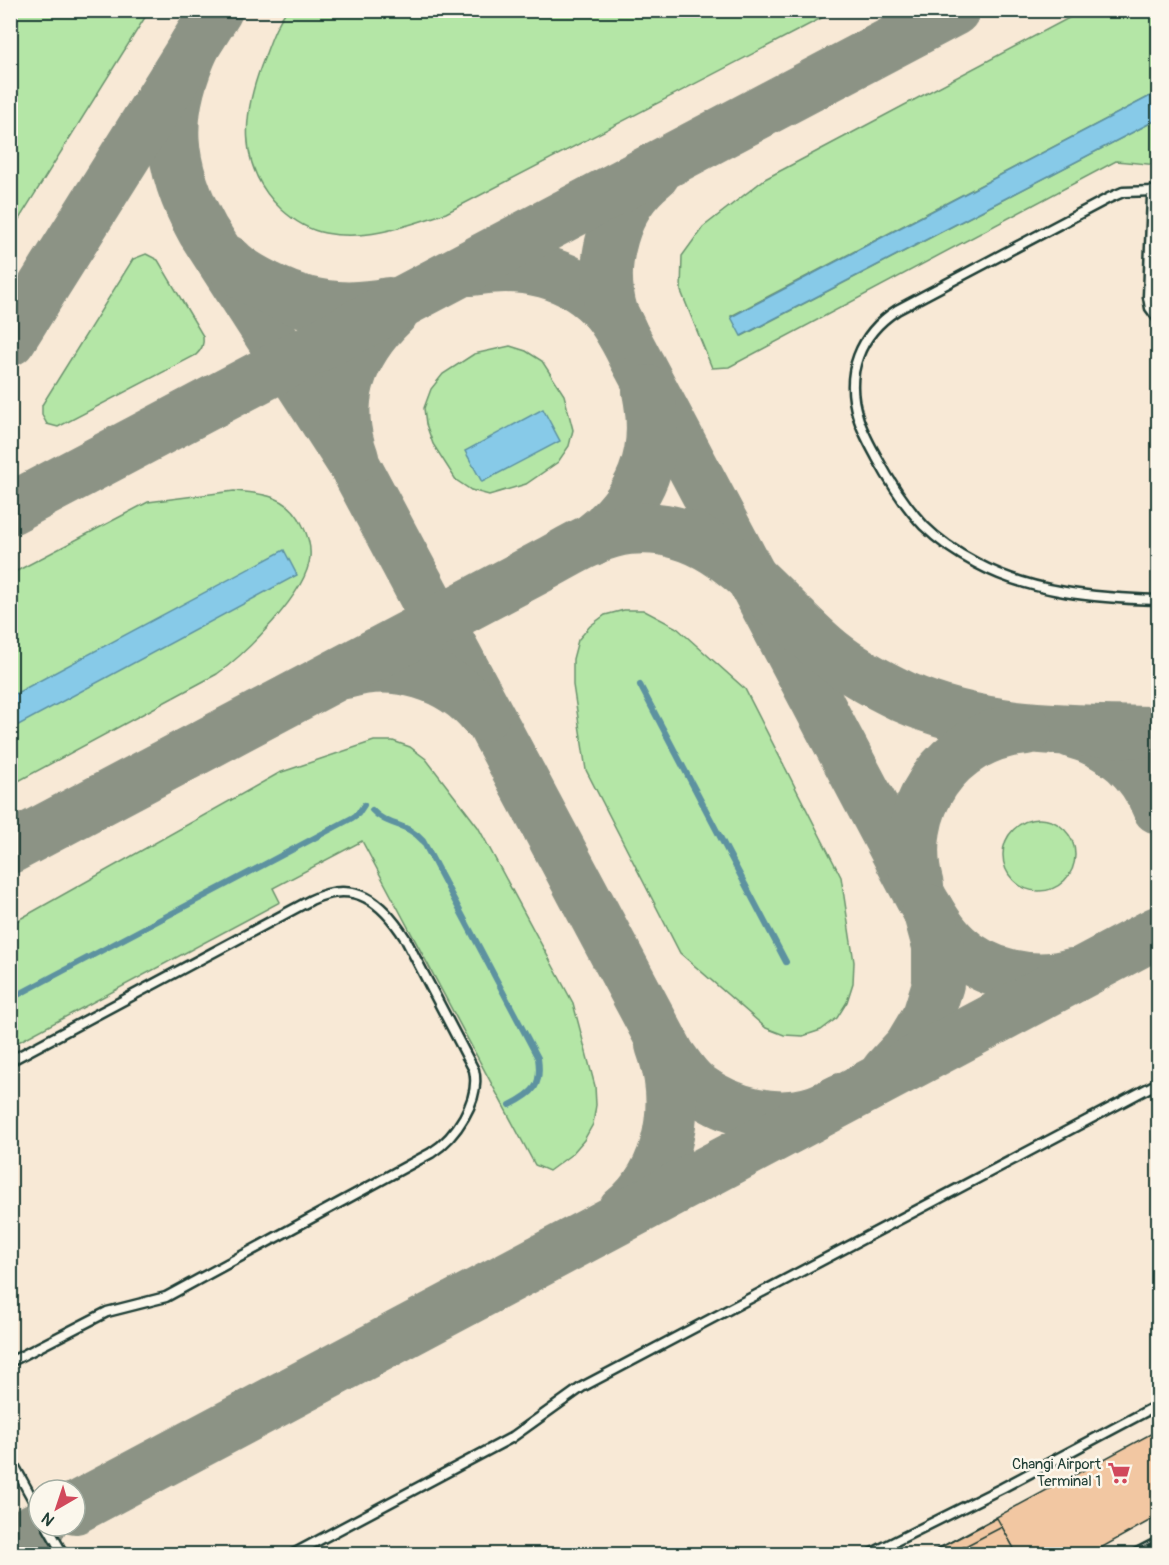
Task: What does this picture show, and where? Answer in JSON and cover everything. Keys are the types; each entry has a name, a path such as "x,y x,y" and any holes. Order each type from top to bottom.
{"lane":[{"path":"1156,189 1152,197 1148,297 1150,308 1158,319"},
{"path":"1156,189 1124,192 1109,198 880,320 866,337 859,353 853,392 861,425 885,472 900,496 924,525 947,546 978,564 1011,578 1046,588 1113,598 1158,600"},
{"path":"10,1061 311,900 336,891 348,891 362,896 384,911 405,938 474,1070 476,1080 472,1100 452,1136 431,1153 166,1297 107,1312 10,1362"},
{"path":"293,1554 512,1438 582,1387 1158,1083"},
{"path":"870,1554 1002,1488 1158,1404"},
{"path":"10,1458 27,1489"},
{"path":"54,1538 63,1554"},
{"path":"1135,1554 1158,1542"}],"green space":[{"path":"287,10 835,11 446,213 386,231 341,235 319,232 307,227 281,209 266,192 256,174 250,155 248,117 257,76 272,38"},
{"path":"10,11 149,11 11,232"},
{"path":"1082,11 1158,11 1158,92 731,316 742,336 1158,119 1158,165 1116,161 729,367 712,368 681,291 682,256 703,227 765,179"},
{"path":"146,254 158,260 203,336 201,349 196,355 58,427 47,424 42,415 42,405 133,259"},
{"path":"510,346 526,351 542,361 564,395 573,430 569,446 558,462 526,484 489,495 471,490 456,480 433,444 426,424 424,408 431,389 443,374 474,354"},
{"path":"234,491 265,495 283,502 291,508 305,530 310,545 310,557 306,572 287,605 258,638 217,674 11,785 11,574 148,502"},
{"path":"624,610 643,610 677,628 745,689 841,877 854,962 853,983 847,1002 837,1018 821,1030 803,1036 784,1035 766,1028 680,953 586,770 573,685 573,659 578,640 590,626 605,615"},
{"path":"374,741 393,741 410,747 426,759 478,827 573,1003 595,1086 596,1105 593,1124 584,1140 572,1154 549,1171 535,1165 362,841 273,888 280,902 11,1046 11,924 279,773"},
{"path":"1039,819 1059,825 1069,835 1075,855 1069,875 1059,885 1039,891 1019,885 1009,875 1003,855 1009,835 1019,825"}],"water":[{"path":"1158,92 1158,119 741,336 731,317"},
{"path":"543,409 560,441 482,482 465,451"},
{"path":"284,550 297,575 11,729 11,696"}],"building":[{"name":"Changi Airport Terminal 1","path":"1158,1430 1158,1516 1090,1554 928,1554"},
{"path":"997,1518 1017,1554 928,1554"},
{"path":"1002,1527 1017,1554 950,1554"}],"waterway":[{"path":"640,685 786,962"},
{"path":"10,999 352,818 364,805"},
{"path":"372,810 384,819 417,835 423,841 538,1058 539,1075 534,1088 525,1097 510,1105"}],"taxiway":[{"path":"10,340 217,10"},
{"path":"10,509 954,10"},
{"path":"195,45 185,70 174,117 176,162 191,207 203,231 356,468 670,1056 697,1088 724,1104 754,1113 770,1116 801,1115 819,1110 842,1099"},
{"path":"622,333 612,312 608,293 609,255 619,218 640,187 654,174"},
{"path":"228,261 241,272 262,284 296,300 311,304 357,307 389,303"},
{"path":"472,270 509,267 546,272 579,286 607,311 617,324 921,898 941,930 968,957 995,971 1026,978 1072,974"},
{"path":"353,458 344,417 349,379 366,344 393,312"},
{"path":"590,541 623,510 635,493 643,475 652,436 648,391"},
{"path":"10,848 576,548 607,534 629,529 661,529 690,537 716,550 740,568 838,660 885,688 934,709 965,717 1029,727 1158,732"},
{"path":"346,673 384,668 421,673 456,689 484,715"},
{"path":"918,886 913,858 915,830 922,805 934,781 951,761 972,745 998,734 1026,729"},
{"path":"1074,733 1102,744 1125,760 1144,781 1158,808"},
{"path":"887,1071 910,1046 928,1016 938,984 938,946 928,910"},
{"path":"87,1502 1158,932"},
{"path":"623,1212 640,1196 653,1177 668,1135 671,1090 661,1045"},
{"path":"10,1541 27,1532"}],"railway":[{"path":"1135,1554 1158,1542"}],"place":[{"name":"Changi Airport Terminal 1","path":"1119,1473"}]}
